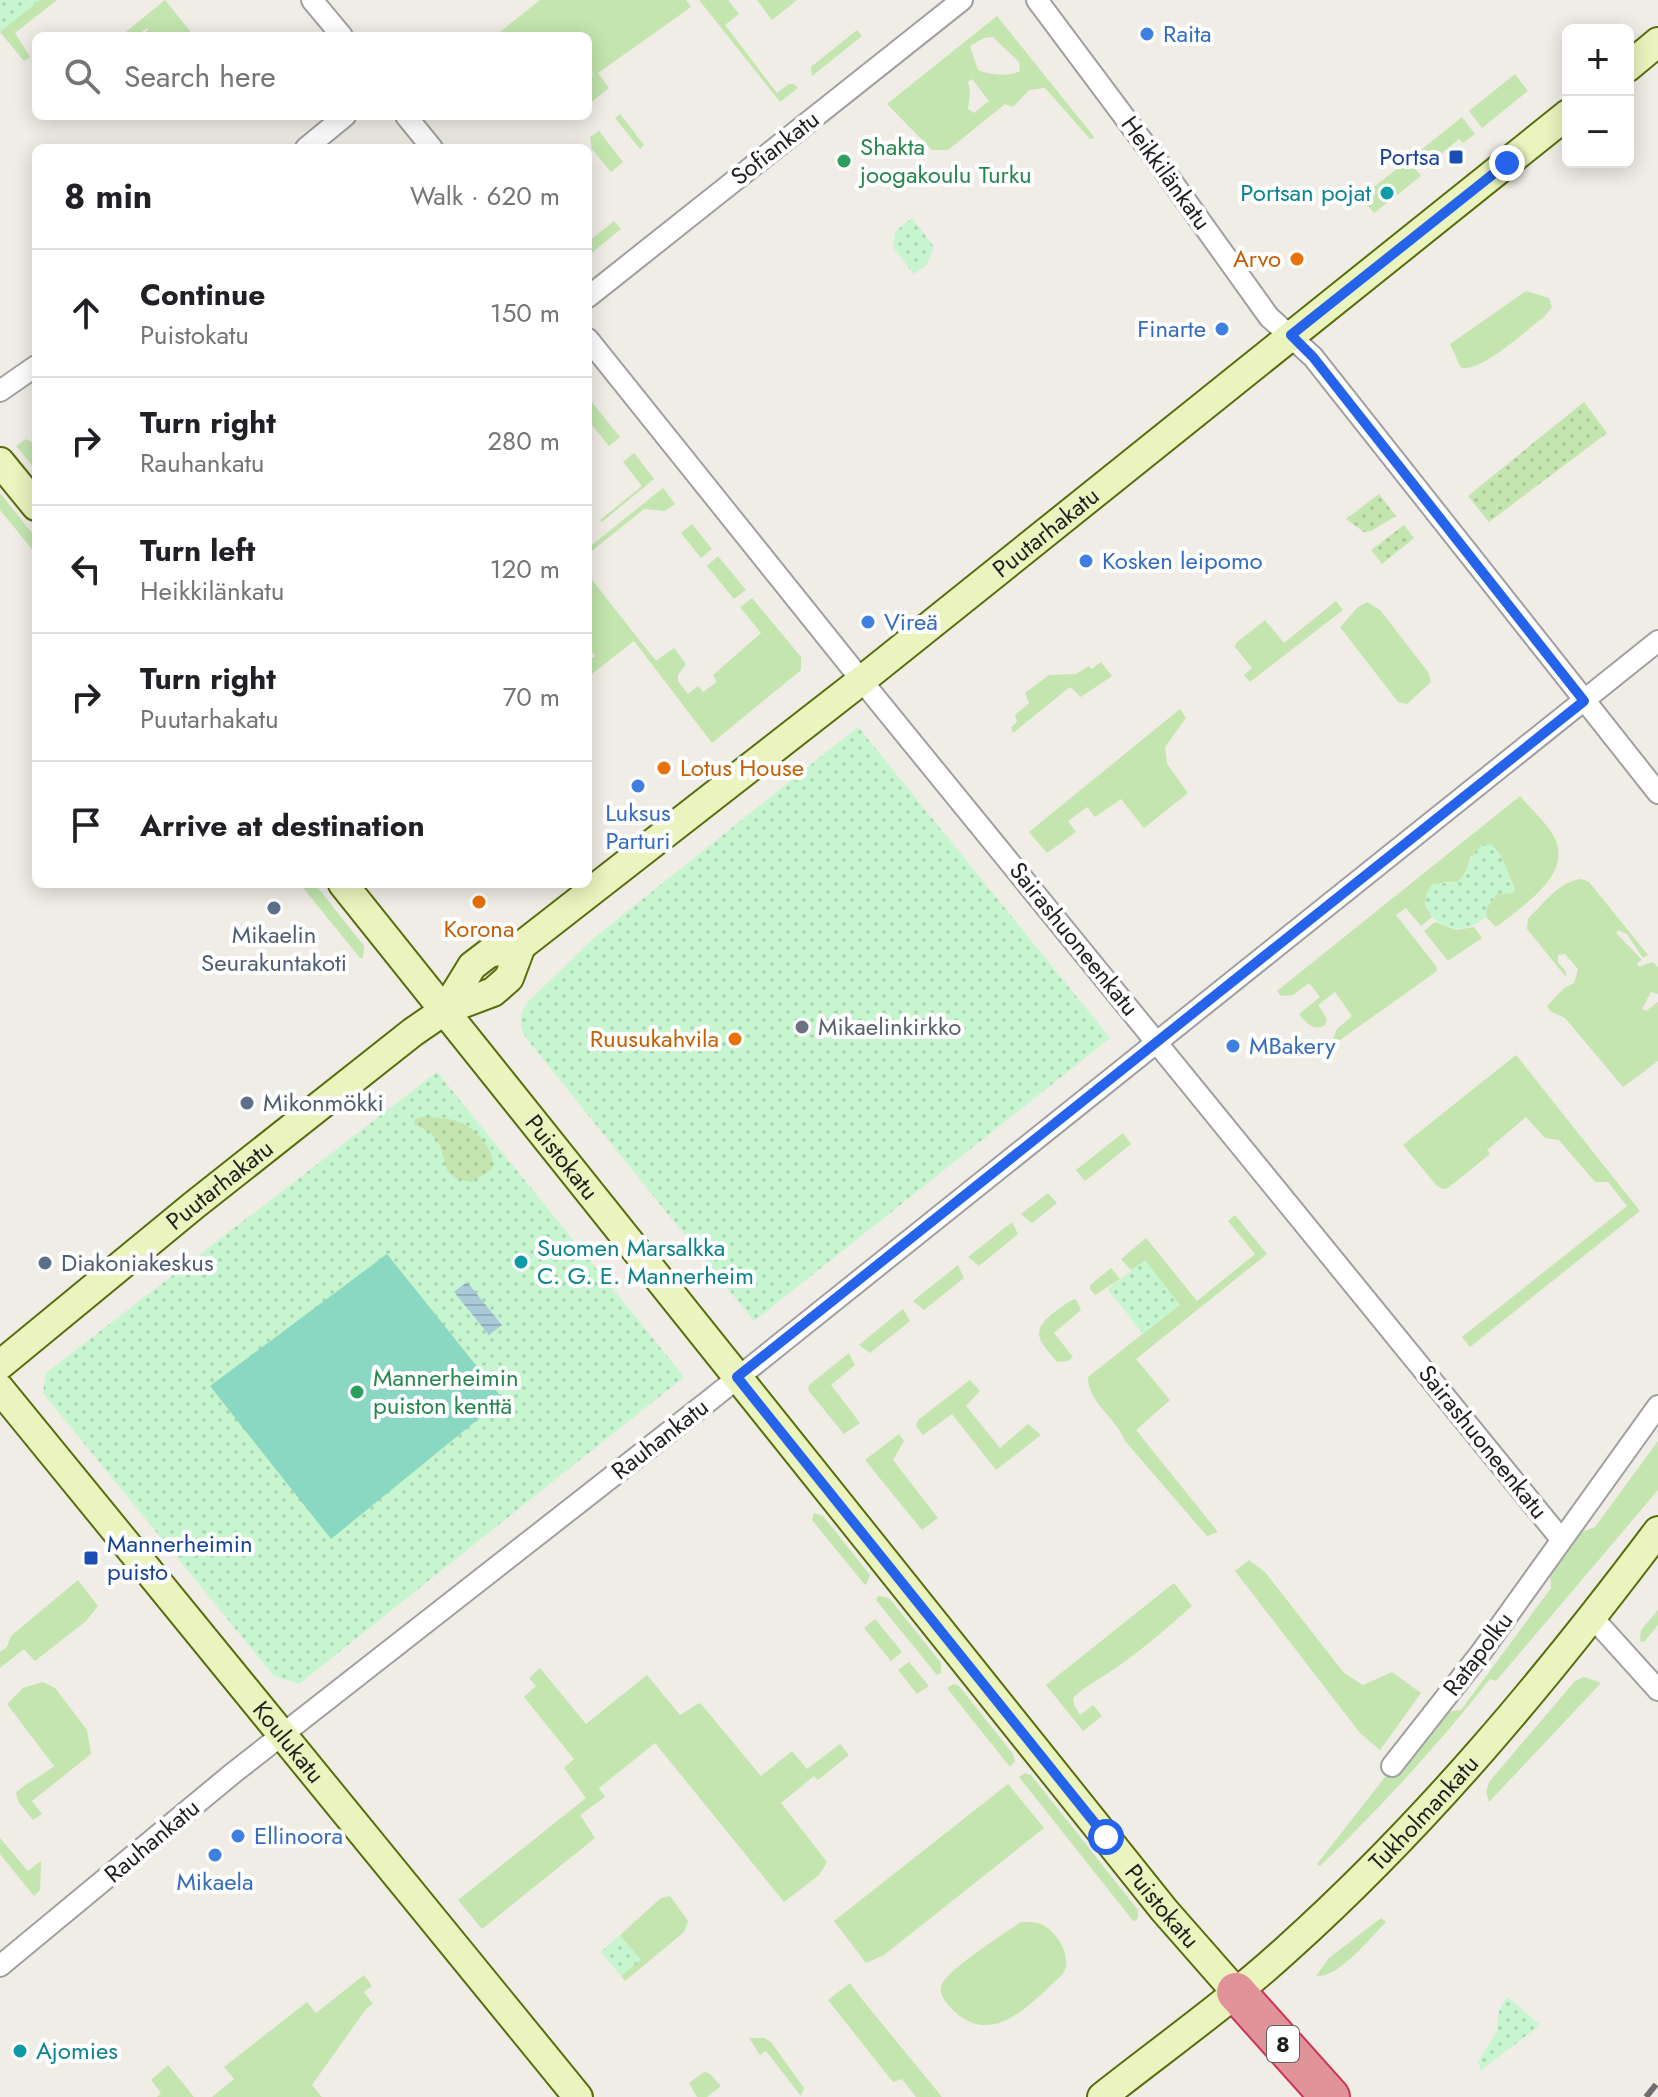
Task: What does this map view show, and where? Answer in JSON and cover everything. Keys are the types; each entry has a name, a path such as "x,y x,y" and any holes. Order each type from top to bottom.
{"highway":[{"name":"Puistokatu","path":"1236,1992 1330,2097"}],"main road":[{"path":"1634,62 1658,42"},
{"name":"Puutarhakatu","path":"0,1365 404,1038 445,1010 472,966 489,953 521,946 862,680 1562,119"},
{"path":"0,462 32,501"},
{"name":"Puistokatu","path":"346,888 1155,1898 1236,1992"},
{"name":"Koulukatu","path":"0,1389 578,2097"},
{"name":"Tukholmankatu","path":"1102,2097 1295,1942 1410,1831 1593,1618 1658,1531"},
{"name":"Tukholmankatu","path":"1593,1618 1658,1553"}],"street":[{"path":"312,0 339,32"},
{"name":"Sofiankatu","path":"592,294 962,0"},
{"name":"Heikkilänkatu","path":"1037,0 1269,317 1322,368 1658,793"},
{"path":"311,144 340,120"},
{"path":"409,120 429,144"},
{"name":"Sairashuoneenkatu","path":"592,344 1561,1539"},
{"path":"0,391 32,369"},
{"name":"Rauhankatu","path":"0,1966 282,1734 737,1377 1658,641"},
{"name":"Ratapolku","path":"1392,1766 1480,1654 1658,1406"},
{"path":"1593,1618 1658,1690"}],"green space":[{"path":"0,0 57,0 15,33 30,57 24,61 0,32"},
{"path":"0,0 40,0 0,32"},
{"path":"165,0 191,32 146,32 147,28 142,32 126,32"},
{"path":"540,0 686,0 691,7 598,73 609,88 592,102 592,32 500,32"},
{"path":"699,0 728,0 739,14 725,25 777,93 789,84 798,88 780,102"},
{"path":"757,0 797,0 772,20"},
{"path":"997,16 1095,138 1090,139 1045,88 1029,90 1013,107 1005,104 948,150 932,150 887,104","holes":["993,37 1019,62 1020,71 999,75 978,70 970,46","972,79 989,101 974,113 968,109 968,82"]},
{"path":"857,30 862,36 812,76 811,67"},
{"path":"1515,74 1528,91 1482,128 1469,111"},
{"path":"620,114 644,145 640,149 615,118"},
{"path":"1462,117 1475,134 1463,143 1459,139 1441,154 1443,158 1428,169 1416,154"},
{"path":"599,131 623,162 611,172 592,149 590,137"},
{"path":"1408,160 1421,176 1374,213 1361,197"},
{"path":"912,218 934,247 927,264 914,274 893,247 895,232"},
{"path":"614,221 621,229 592,253 592,239"},
{"path":"1526,291 1549,298 1552,307 1544,317 1492,357 1461,368 1450,344"},
{"path":"592,402 620,437 609,446 592,425"},
{"path":"1584,402 1607,433 1489,522 1468,496"},
{"path":"26,439 32,443 32,465 16,446"},
{"path":"634,453 654,479 602,522 600,520 642,486 623,462"},
{"path":"663,488 675,504 665,511 644,509 592,551 592,545"},
{"path":"0,493 32,533 32,549 0,510"},
{"path":"1379,494 1396,516 1364,532 1346,519"},
{"path":"692,524 712,549 701,558 681,533"},
{"path":"1404,525 1414,538 1382,564 1371,550"},
{"path":"718,556 746,590 734,599 707,566"},
{"path":"592,580 656,661 674,648 686,664 678,675 678,681 688,694 698,686 703,692 717,682 713,675 761,633 740,607 752,598 801,657 801,670 712,743 634,641 592,674 592,659 595,656 592,652"},
{"path":"1336,601 1343,610 1250,682 1244,675 1252,668 1235,647 1236,643 1265,620 1284,643"},
{"path":"1367,602 1380,610 1428,672 1431,682 1407,704 1398,702 1340,627 1358,607"},
{"path":"1101,662 1112,676 1081,697 1070,687 1013,733 1011,727 1017,722 1015,715 1029,703 1025,693 1049,675 1076,674 1089,666 1092,669"},
{"path":"1180,709 1186,718 1165,747 1167,764 1188,793 1144,828 1121,799 1095,817 1087,807 1068,821 1076,832 1047,853 1029,832"},
{"path":"858,727 1110,1038 754,1321 527,1039 521,1024 522,1014 526,1004 594,938"},
{"path":"1520,796 1549,829 1559,854 1550,878 1531,900 1495,926 1486,917 1487,907 1497,894 1513,893 1515,889 1500,854 1471,856 1465,874 1458,882 1444,882 1427,892 1425,905 1432,917 1421,926 1406,908 1396,915 1437,971 1340,1040 1333,1039 1337,1029 1352,1016 1335,992 1318,1005 1327,1019 1325,1025 1317,1028 1299,1014 1320,997 1309,983 1293,995 1281,996 1277,991"},
{"path":"1484,844 1492,845 1500,854 1515,889 1513,893 1497,894 1487,907 1486,917 1478,923 1460,928 1444,926 1425,905 1427,892 1433,884 1458,882 1475,852"},
{"path":"1582,879 1589,882 1648,955 1643,958 1627,934 1618,930 1616,933 1642,960 1637,963 1639,967 1652,962 1658,967 1658,994 1651,992 1642,1009 1646,1011 1658,1002 1658,1061 1623,1087 1565,1018 1550,1011 1547,1006 1564,988 1574,983 1578,969 1565,954 1558,955 1566,977 1527,929 1528,919 1552,894 1566,884"},
{"path":"303,888 318,888 364,946 363,958"},
{"path":"1435,922 1456,930 1474,927 1482,938 1448,961 1424,931"},
{"path":"1516,1055 1640,1211 1470,1347 1462,1337 1627,1206 1608,1182 1595,1182 1559,1140 1545,1138 1526,1117 1487,1150 1490,1154 1448,1188 1437,1186 1403,1145"},
{"path":"437,1072 684,1377 299,1684 274,1676 43,1393 46,1373"},
{"path":"425,1116 457,1121 470,1128 488,1147 492,1169 472,1182 454,1177 446,1167 434,1136 414,1124 415,1119"},
{"path":"1123,1133 1131,1144 1085,1181 1076,1170"},
{"path":"1048,1193 1057,1203 1032,1223 1021,1214"},
{"path":"1235,1215 1267,1254 1136,1359 1170,1400 1136,1430 1218,1532 1207,1536 1125,1441 1092,1394 1088,1377 1179,1305 1145,1261 1131,1270 1121,1259 1146,1238 1197,1301 1255,1254 1228,1221"},
{"path":"1012,1222 1018,1234 979,1266 968,1257"},
{"name":"Mannerheimin puiston kenttä","path":"387,1254 503,1399 331,1539 210,1386"},
{"path":"1145,1260 1180,1305 1143,1334 1108,1289"},
{"path":"958,1265 964,1278 924,1310 913,1301"},
{"path":"1111,1268 1120,1279 1095,1295 1090,1285"},
{"path":"1074,1299 1081,1310 1054,1333 1073,1357 1057,1362 1039,1333 1052,1314"},
{"path":"903,1309 910,1321 870,1353 859,1345"},
{"path":"849,1353 855,1365 831,1385 860,1423 844,1434 808,1390 809,1385"},
{"path":"970,1380 980,1391 966,1406 1000,1448 1028,1424 1041,1435 996,1470 952,1414 923,1435 916,1426 918,1420"},
{"path":"899,1434 904,1441 893,1460 938,1518 922,1530 865,1460"},
{"path":"1658,1441 1658,1490 1496,1681 1490,1679 1387,1798 1320,1866 1317,1864 1385,1777 1400,1775 1447,1712 1461,1710 1551,1588 1550,1572 1579,1533 1595,1527"},
{"path":"814,1513 823,1516 870,1575 865,1585 812,1520"},
{"path":"1249,1560 1265,1572 1344,1673 1363,1685 1392,1672 1421,1693 1380,1750 1360,1733 1235,1571"},
{"path":"78,1580 98,1606 86,1621 35,1661 24,1649 0,1668 0,1652 7,1647 11,1636"},
{"path":"1174,1583 1192,1606 1164,1631 1073,1698 1080,1715 1093,1705 1102,1716 1083,1731 1046,1685"},
{"path":"878,1596 889,1598 941,1663 941,1673 937,1675 876,1600"},
{"path":"1658,1610 1658,1625 1644,1642 1640,1641 1641,1630"},
{"path":"875,1619 902,1652 891,1661 864,1628"},
{"path":"909,1662 929,1686 917,1694 898,1670"},
{"path":"540,1668 586,1724 647,1675 680,1715 699,1703 702,1705 761,1776 792,1751 807,1769 840,1744 849,1755 818,1780 814,1776 781,1803 827,1862 819,1875 784,1902 655,1743 599,1788 605,1797 580,1815 595,1838 482,1929 458,1900 586,1798 564,1768 574,1759 524,1697 536,1686 529,1678"},
{"path":"1584,1677 1601,1683 1489,1802 1486,1792 1489,1782 1575,1681"},
{"path":"43,1682 55,1688 87,1730 91,1754 32,1801 42,1814 33,1820 19,1803 16,1793 54,1766 7,1704 23,1688"},
{"path":"954,1684 959,1686 1013,1754 1015,1761 1010,1767 947,1688"},
{"path":"1025,1773 1031,1775 1138,1910 1138,1918 1134,1922 1019,1777"},
{"path":"1008,1784 1044,1828 884,1955 866,1963 834,1921"},
{"path":"0,1838 28,1871 41,1861 40,1890 34,1896 0,1854"},
{"path":"670,1896 688,1921 684,1932 625,1981 621,1976 640,1960 620,1935 661,1898"},
{"path":"1381,1918 1386,1922 1354,1956 1334,1971 1316,1976 1329,1958"},
{"path":"1021,1922 1041,1924 1058,1939 1065,1953 1066,1968 1063,1974 1012,2017 984,2025 969,2021 946,2002 941,1991 942,1984 966,1960"},
{"path":"620,1935 641,1960 621,1976 601,1952"},
{"path":"364,1975 372,1986 364,1992 373,2004 366,2009 312,2085 322,2097 212,2097 234,2079 224,2067 307,2002 316,2013"},
{"path":"850,1983 942,2097 916,2097 902,2079 893,2082 828,2000"},
{"path":"1507,1997 1540,2025 1481,2070 1478,2062 1497,2031 1499,2011"},
{"path":"749,2038 764,2038 771,2042 804,2088 801,2096 766,2051 760,2055"},
{"path":"168,2065 194,2097 157,2097 161,2093 151,2080"},
{"path":"704,2072 709,2073 721,2086 707,2097 697,2097 689,2083"}],"water":[{"path":"467,1282 502,1325 489,1335 454,1292"}],"railway":[{"path":"1646,2097 1658,2082"}],"place":[{"name":"Raita","path":"1147,34"},
{"name":"Portsa","path":"1456,157"},
{"name":"Shakta joogakoulu Turku","path":"844,161"},
{"name":"Portsan pojat","path":"1387,193"},
{"name":"Arvo","path":"1297,259"},
{"name":"Finarte","path":"1222,329"},
{"name":"Kosken leipomo","path":"1086,561"},
{"name":"Vireä","path":"868,622"},
{"name":"Lotus House","path":"664,768"},
{"name":"Luksus Parturi","path":"638,786"},
{"name":"Korona","path":"479,902"},
{"name":"Mikaelin Seurakuntakoti","path":"274,908"},
{"name":"Mikaelinkirkko","path":"802,1027"},
{"name":"Ruusukahvila","path":"735,1039"},
{"name":"MBakery","path":"1233,1046"},
{"name":"Mikonmökki","path":"247,1103"},
{"name":"Suomen Marsalkka C. G. E. Mannerheim","path":"521,1262"},
{"name":"Diakoniakeskus","path":"45,1263"},
{"name":"Mannerheimin puiston kenttä","path":"357,1392"},
{"name":"Mannerheimin puisto","path":"91,1558"},
{"name":"Ellinoora","path":"238,1836"},
{"name":"Mikaela","path":"215,1855"},
{"name":"Ajomies","path":"20,2051"}],"route":[{"path":"1106,1837 737,1377 1584,701 1313,357 1291,335 1507,163"}]}
